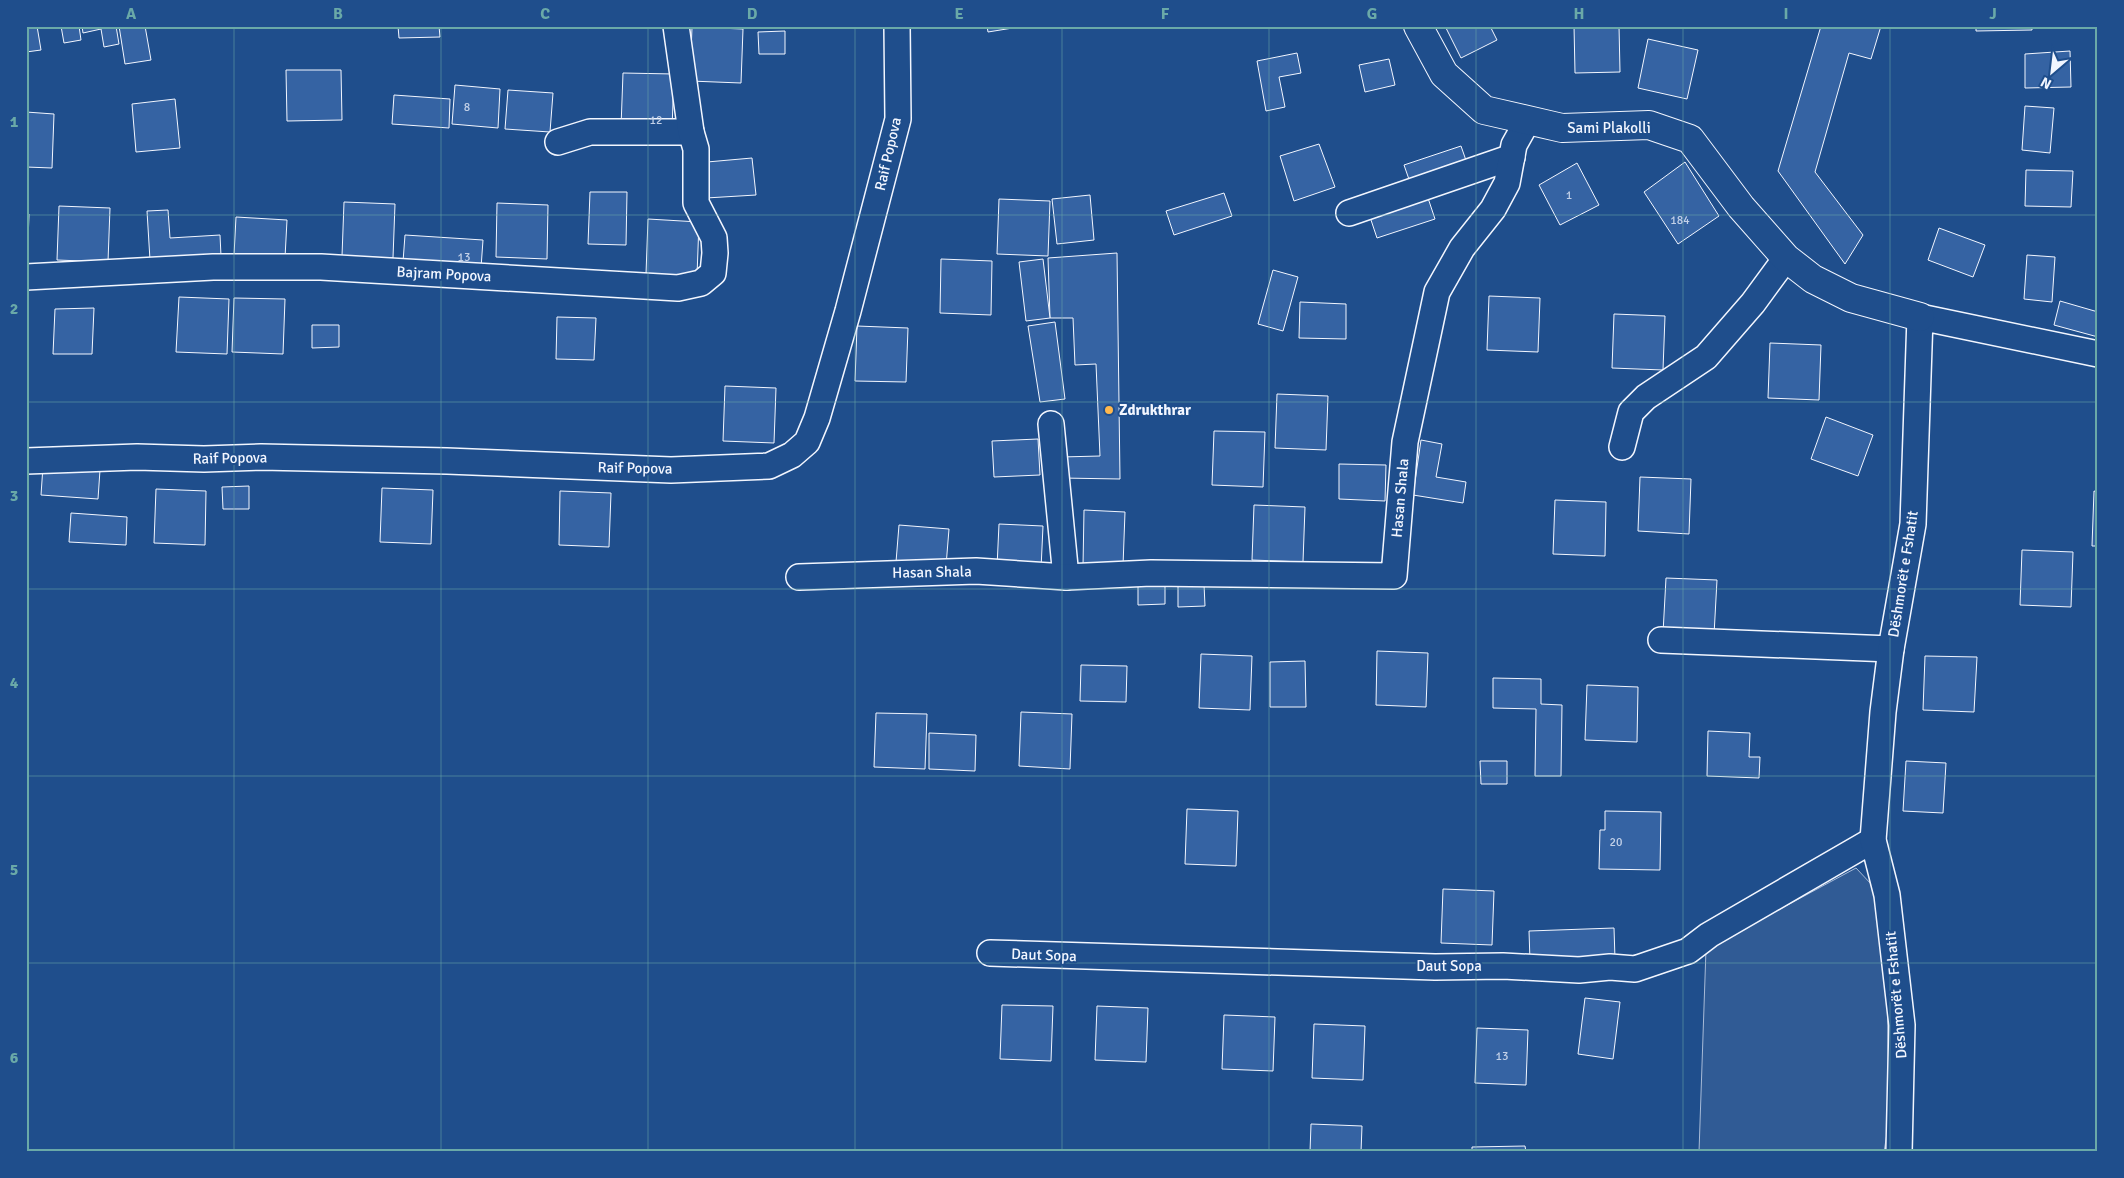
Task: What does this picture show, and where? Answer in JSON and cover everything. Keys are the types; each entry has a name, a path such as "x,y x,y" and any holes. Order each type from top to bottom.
{"street":[{"name":"Bajram Popova","path":"26,277 213,267 321,267 678,288 700,283 713,273 714,238 696,203 696,148 691,132 676,26"},
{"name":"Raif Popova","path":"26,461 138,457 204,459 291,458 447,461 671,470 769,466 792,455 807,442 817,418 848,311 898,119 897,26"},
{"name":"Sami Plakolli","path":"1418,26 1444,74 1484,110 1562,128 1649,125 1690,139 1741,207 1786,258 1813,279 1851,298 1920,317"},
{"name":"Hasan Shala","path":"799,578 976,571 1066,577 1151,573 1394,576 1405,442 1438,292 1462,248 1494,209 1507,183 1514,145 1528,120"},
{"path":"558,142 590,132 691,132"},
{"path":"1349,213 1512,157"},
{"path":"1622,447 1631,412 1646,397 1706,357 1753,303 1786,258"},
{"path":"1920,317 2098,354"},
{"name":"Dëshmorët e Fshatit","path":"1899,1152 1902,1025 1887,895 1873,840 1883,712 1891,649 1913,524 1920,317"},
{"path":"1050,424 1066,577"},
{"name":"Dëshmorët e Fshatit","path":"1661,640 1891,649"},
{"name":"Daut Sopa","path":"990,954 1436,967 1504,966 1579,970 1610,967 1635,969 1688,952 1709,935 1873,840"}],"shaded area":[{"path":"1856,868 1872,885 1887,972 1889,1121 1884,1152 1699,1152 1706,949"}],"building":[{"path":"26,26 37,26 41,50 26,52"},
{"path":"61,26 79,26 81,40 64,43"},
{"path":"82,26 116,26 119,44 104,47 101,29 83,33"},
{"path":"119,26 145,26 151,60 125,64"},
{"path":"398,26 439,26 440,37 399,38"},
{"path":"987,26 1025,26 988,32"},
{"path":"1445,26 1490,26 1497,40 1461,58"},
{"path":"1574,26 1619,26 1620,72 1575,73"},
{"path":"1821,26 1881,26 1871,59 1849,53 1815,172 1863,235 1845,264 1778,171"},
{"path":"1976,26 2032,26 2032,30 1976,31"},
{"path":"692,27 743,29 741,83 690,81"},
{"path":"785,31 785,54 759,54 758,32"},
{"path":"1648,39 1698,50 1687,99 1638,88"},
{"path":"2070,51 2071,87 2025,88 2025,54"},
{"path":"1297,53 1301,73 1279,77 1285,107 1266,111 1257,61"},
{"path":"1389,59 1395,85 1365,92 1359,65"},
{"path":"286,70 341,70 342,120 287,121"},
{"path":"623,73 674,74 672,129 621,127"},
{"path":"455,85 500,89 498,128 452,124"},
{"path":"508,90 553,93 550,132 505,129"},
{"path":"394,95 450,99 449,128 392,124"},
{"path":"175,99 180,148 136,152 132,104"},
{"path":"2025,106 2054,108 2050,153 2022,150"},
{"path":"26,112 54,114 52,168 26,167"},
{"path":"1319,144 1335,187 1294,201 1280,156"},
{"path":"1461,146 1469,169 1412,188 1404,165"},
{"path":"752,158 756,195 706,198 707,162"},
{"path":"1685,162 1719,216 1678,244 1644,192"},
{"path":"1577,163 1599,205 1560,225 1539,185"},
{"path":"2026,170 2073,171 2071,207 2025,206"},
{"path":"590,192 627,192 626,245 588,244"},
{"path":"1224,193 1232,216 1174,235 1166,211"},
{"path":"1090,195 1094,240 1057,244 1052,199"},
{"path":"1427,195 1435,219 1377,238 1369,214"},
{"path":"999,199 1050,201 1048,256 997,254"},
{"path":"344,202 395,204 393,258 342,256"},
{"path":"497,203 548,205 547,259 496,257"},
{"path":"59,206 110,208 108,262 57,260"},
{"path":"168,210 170,238 220,235 221,256 150,260 147,211"},
{"path":"26,214 29,214 27,268 26,268"},
{"path":"236,217 287,220 285,258 234,255"},
{"path":"648,219 699,222 697,276 646,274"},
{"path":"1939,228 1985,245 1973,277 1928,260"},
{"path":"405,235 483,240 481,268 403,262"},
{"name":"Zdrukthrar","path":"1117,253 1120,479 1061,478 1061,457 1100,456 1096,364 1075,365 1073,318 1050,318 1048,258"},
{"path":"2027,255 2055,257 2052,302 2024,299"},
{"path":"941,259 992,261 991,315 940,313"},
{"path":"1043,259 1050,318 1026,321 1019,262"},
{"path":"1273,270 1298,277 1283,331 1258,324"},
{"path":"1489,296 1540,298 1538,352 1487,350"},
{"path":"179,297 229,299 227,354 176,352"},
{"path":"234,298 285,299 283,354 232,352"},
{"path":"2060,301 2098,312 2098,337 2054,325"},
{"path":"1300,302 1346,304 1346,339 1299,338"},
{"path":"94,308 92,354 53,354 55,309"},
{"path":"1614,314 1665,316 1663,370 1612,368"},
{"path":"557,317 596,318 594,360 556,359"},
{"path":"1055,322 1065,399 1040,402 1028,326"},
{"path":"312,325 339,325 339,347 312,348"},
{"path":"857,326 908,328 906,382 855,381"},
{"path":"1770,343 1821,345 1819,400 1768,398"},
{"path":"725,386 776,388 774,443 723,441"},
{"path":"1277,394 1328,396 1326,450 1275,448"},
{"path":"1826,417 1873,435 1858,476 1811,459"},
{"path":"1214,431 1265,432 1263,487 1212,485"},
{"path":"1038,439 1040,475 994,477 992,441"},
{"path":"1421,440 1442,444 1436,477 1466,482 1463,503 1413,495"},
{"path":"59,457 86,457 86,480 59,480"},
{"path":"1339,464 1386,465 1385,501 1339,499"},
{"path":"43,466 100,470 98,499 41,495"},
{"path":"1640,477 1691,479 1689,534 1638,531"},
{"path":"249,486 249,509 223,509 222,487"},
{"path":"382,488 433,490 431,544 380,542"},
{"path":"156,489 206,491 205,545 154,543"},
{"path":"560,491 611,493 609,547 559,545"},
{"path":"2094,491 2098,492 2098,546 2092,546"},
{"path":"1555,500 1606,502 1605,556 1553,554"},
{"path":"1254,505 1305,507 1303,562 1252,560"},
{"path":"1084,510 1125,512 1123,566 1083,566"},
{"path":"71,513 127,517 126,545 69,542"},
{"path":"999,524 1043,526 1041,569 997,567"},
{"path":"899,525 949,529 946,566 896,562"},
{"path":"2022,550 2073,552 2071,607 2020,605"},
{"path":"1666,578 1717,580 1714,635 1663,633"},
{"path":"1138,582 1165,582 1165,604 1138,605"},
{"path":"1178,584 1204,584 1205,606 1178,607"},
{"path":"1377,651 1428,653 1426,707 1376,705"},
{"path":"1201,654 1252,656 1250,710 1199,708"},
{"path":"1925,656 1977,657 1974,712 1923,710"},
{"path":"1305,661 1306,707 1270,707 1270,662"},
{"path":"1081,665 1127,666 1126,702 1080,701"},
{"path":"1493,678 1541,679 1541,704 1562,705 1561,776 1535,776 1536,709 1493,708"},
{"path":"1587,685 1638,687 1637,742 1585,740"},
{"path":"1021,712 1072,714 1070,769 1019,766"},
{"path":"876,713 927,714 925,769 874,767"},
{"path":"1708,731 1750,733 1749,757 1760,757 1759,778 1707,776"},
{"path":"929,733 976,735 975,771 929,769"},
{"path":"1480,761 1507,761 1507,784 1481,784"},
{"path":"1906,761 1946,763 1943,813 1903,811"},
{"path":"1187,809 1238,811 1236,866 1185,864"},
{"path":"1605,811 1661,812 1660,870 1599,869 1600,830 1605,830"},
{"path":"1443,889 1494,891 1492,945 1441,943"},
{"path":"1614,928 1615,959 1530,961 1529,931"},
{"path":"1585,998 1620,1002 1613,1059 1578,1054"},
{"path":"1002,1005 1053,1006 1051,1061 1000,1059"},
{"path":"1097,1006 1148,1008 1146,1062 1095,1060"},
{"path":"1224,1015 1275,1017 1273,1071 1222,1069"},
{"path":"1314,1024 1365,1026 1363,1080 1312,1078"},
{"path":"1477,1028 1528,1030 1526,1085 1475,1083"},
{"path":"1311,1124 1362,1126 1361,1152 1310,1152"},
{"path":"1525,1146 1526,1152 1472,1152 1472,1147"}],"place":[{"name":"Zdrukthrar","path":"1109,410"}]}
